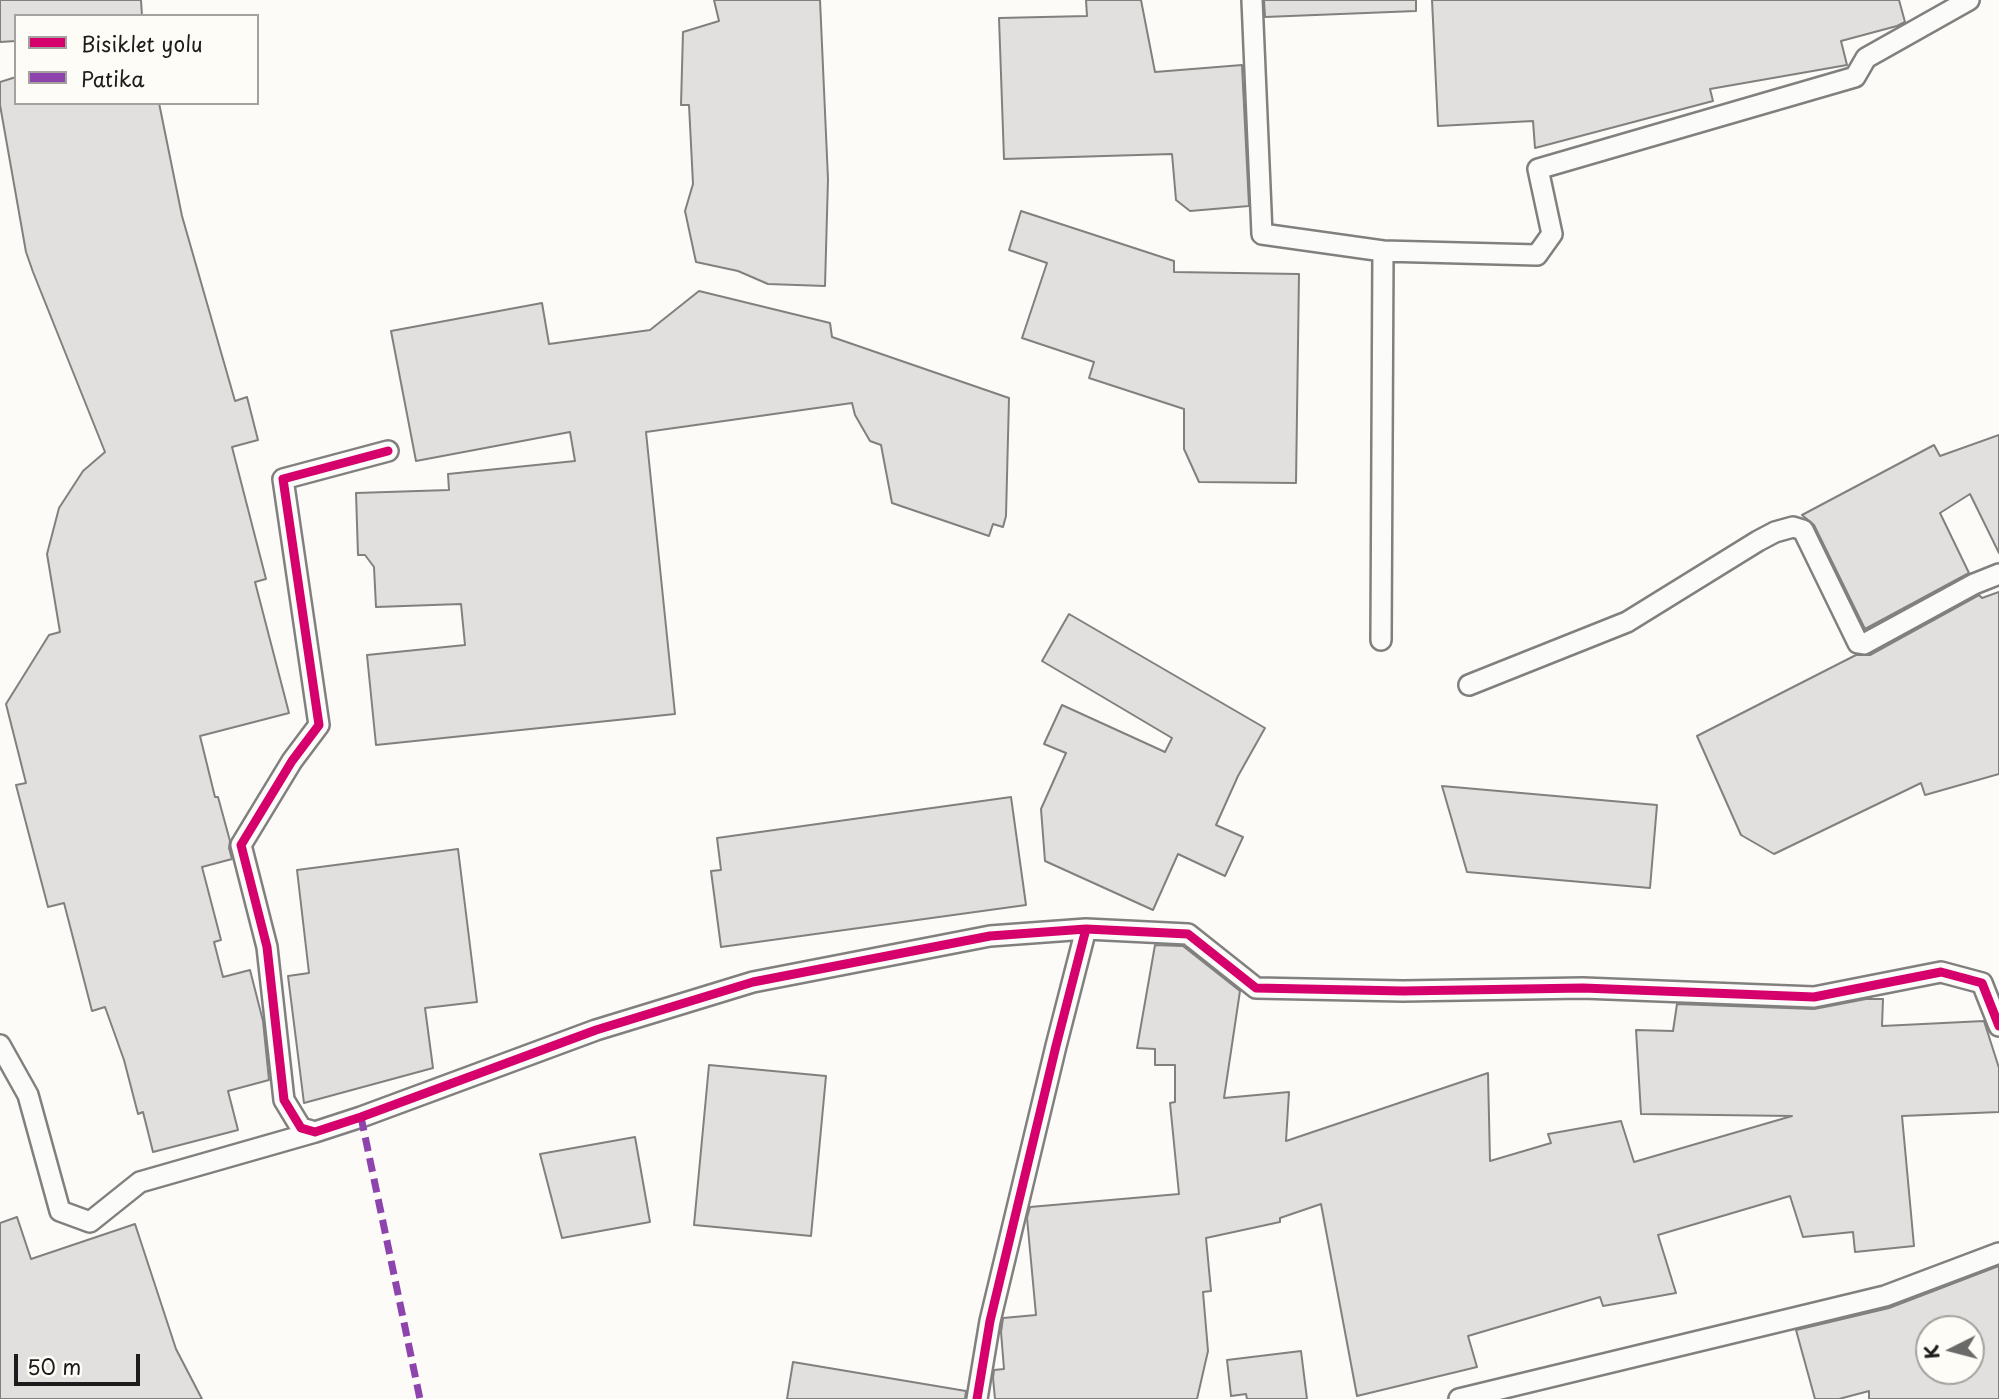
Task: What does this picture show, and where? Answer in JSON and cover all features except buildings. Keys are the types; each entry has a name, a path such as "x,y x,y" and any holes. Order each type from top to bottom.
{"street":[{"path":"1252,0 1262,234 1383,251 1537,255 1552,234 1538,169 1855,78 1866,58 1969,0"},
{"path":"1381,640 1383,251"},
{"path":"315,1132 301,1128 284,1100 267,947 241,845 292,761 319,725 284,479 388,451"},
{"path":"1469,685 1627,622 1758,541 1793,527 1803,530 1858,643 1864,643 1974,584 1999,574"},
{"path":"977,1399 990,1321 1086,929"},
{"path":"0,1045 28,1095 60,1212 90,1222 140,1182 315,1132 394,1106 596,1030 753,982 990,936 1086,929 1188,934 1256,988 1403,991 1583,988 1814,997 1941,972 1982,983 1999,1026"},
{"path":"1459,1399 1885,1296 1999,1253"}],"marked path":[{"path":"361,1117 420,1399"}],"cycle path":[{"path":"388,451 283,479 319,725 292,761 241,845 267,947 284,1100 301,1128 315,1132 596,1030 753,982 990,936 1086,929"},
{"path":"977,1399 990,1321 1086,929 1188,934 1256,988 1403,991 1583,988 1814,997 1941,972 1982,983 1999,1026"}]}
